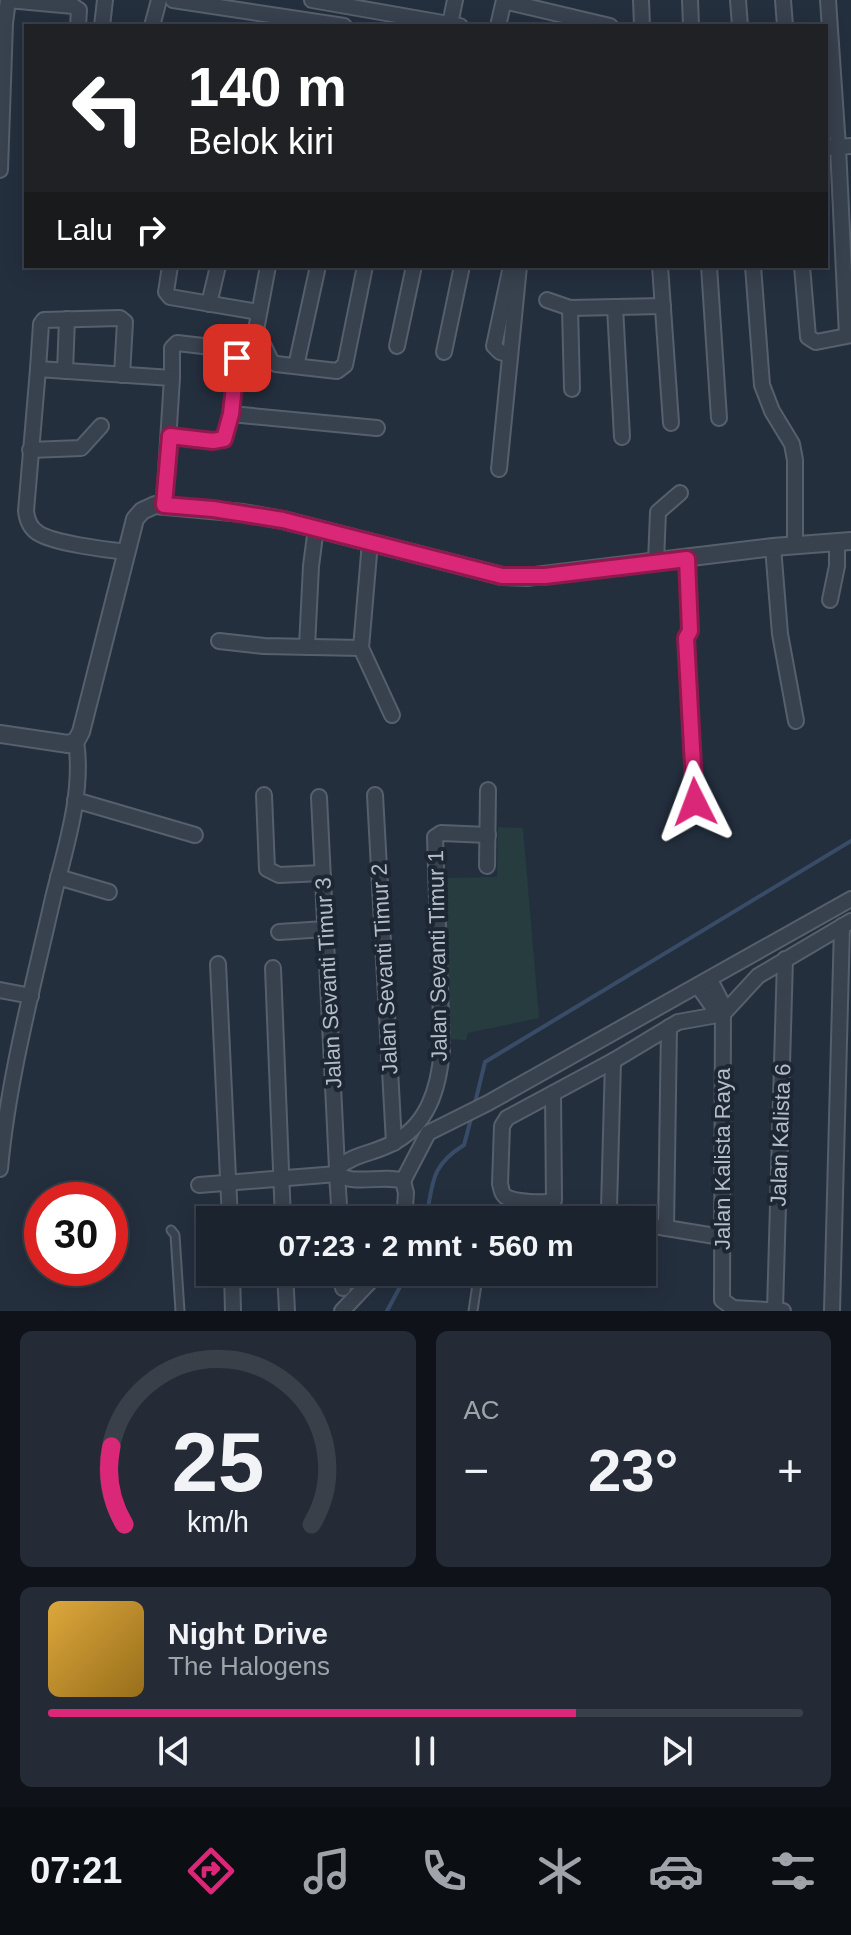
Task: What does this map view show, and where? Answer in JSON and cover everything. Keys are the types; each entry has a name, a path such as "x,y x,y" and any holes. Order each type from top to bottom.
{"street":[{"path":"0,166 8,0 76,6 79,10 78,24"},
{"path":"102,24 105,0"},
{"path":"152,24 155,5 159,0"},
{"path":"174,0 264,6 307,22 312,0 403,7 452,24"},
{"path":"455,0 455,24"},
{"path":"641,0 642,24"},
{"path":"690,0 691,24"},
{"path":"738,0 740,24"},
{"path":"783,0 785,24"},
{"path":"802,268 809,340 816,342 850,334 828,0"},
{"path":"498,24 504,1 602,24"},
{"path":"0,42 5,23"},
{"path":"170,268 166,286 168,296 258,312"},
{"path":"209,304 218,268"},
{"path":"268,268 256,333 271,361 337,371 344,367 365,268"},
{"path":"296,366 318,268"},
{"path":"397,346 414,268"},
{"path":"444,352 462,268"},
{"path":"510,355 494,346 511,268"},
{"path":"499,469 519,268"},
{"path":"660,268 671,423"},
{"path":"709,268 719,418"},
{"path":"753,268 762,385 772,411 792,444 795,460 795,546"},
{"path":"547,300 570,308 663,306"},
{"path":"615,307 622,437"},
{"path":"570,308 572,389"},
{"path":"65,371 67,319"},
{"path":"122,375 123,319 44,320 41,324 26,511 35,531 41,535 127,552"},
{"path":"164,505 170,436 172,348 175,344 233,350 237,358 231,414 222,441 170,436"},
{"path":"38,369 172,378"},
{"path":"231,414 377,428"},
{"path":"30,450 81,448 101,426"},
{"path":"656,562 658,512 680,493"},
{"path":"0,1169 31,996 75,800 76,741 81,732 138,515 149,507 164,505 243,513 316,528 502,576 545,576 773,547 844,542 830,600"},
{"path":"307,647 316,528"},
{"path":"370,542 361,648 392,715"},
{"path":"773,547 780,634 796,721"},
{"path":"687,559 690,631 686,638 695,802"},
{"path":"219,641 361,648"},
{"path":"0,734 68,744 76,741"},
{"path":"487,866 488,790"},
{"path":"264,795 267,869 279,875 322,873"},
{"name":"Jalan Sevanti Timur 2","path":"375,795 394,1143"},
{"name":"Jalan Sevanti Timur 3","path":"319,797 339,1206"},
{"path":"75,800 195,835"},
{"name":"Jalan Sevanti Timur 1","path":"394,1143 421,1118 430,1105 440,1074 442,1049 435,837 441,833 488,835"},
{"path":"58,877 109,892"},
{"path":"405,1206 403,1181 428,1133 488,1103 851,899"},
{"path":"553,1093 554,1197 546,1203 508,1198 502,1193 500,1184 503,1123 553,1093 613,1061 669,1027 686,1019 723,1014 758,976 846,923"},
{"path":"832,1311 846,923"},
{"path":"279,932 325,929"},
{"name":"Jalan Kalista 6","path":"775,1310 785,959"},
{"path":"218,964 230,1206"},
{"path":"273,968 283,1206"},
{"path":"704,983 715,1010 723,1014"},
{"path":"0,990 31,996"},
{"name":"Jalan Kalista Raya","path":"723,1014 721,1237 724,1303 733,1308 775,1310"},
{"path":"666,1228 669,1027"},
{"path":"609,1206 613,1061"},
{"path":"199,1185 282,1179 337,1171 351,1157 394,1143"},
{"path":"337,1171 347,1179 403,1181"},
{"path":"656,1226 721,1237"},
{"path":"232,1286 233,1311"},
{"path":"286,1286 287,1311"},
{"path":"342,1311 366,1286"},
{"path":"775,1310 783,1311"}],"lane":[{"path":"171,1230 175,1235 180,1311"},
{"path":"473,1311 477,1286"}],"green space":[{"path":"498,827 523,828 539,1018 468,1033 466,1040 448,1039 445,878 497,877"}],"waterway":[{"path":"474,1107 485,1062 851,841"},
{"path":"428,1206 435,1176 445,1160 464,1145 472,1115"},
{"path":"387,1311 400,1286"}],"route":[{"path":"237,358 231,414 224,439 213,441 170,436 164,505 283,520 502,576 545,576 687,559 690,631 686,638 695,802"}]}
